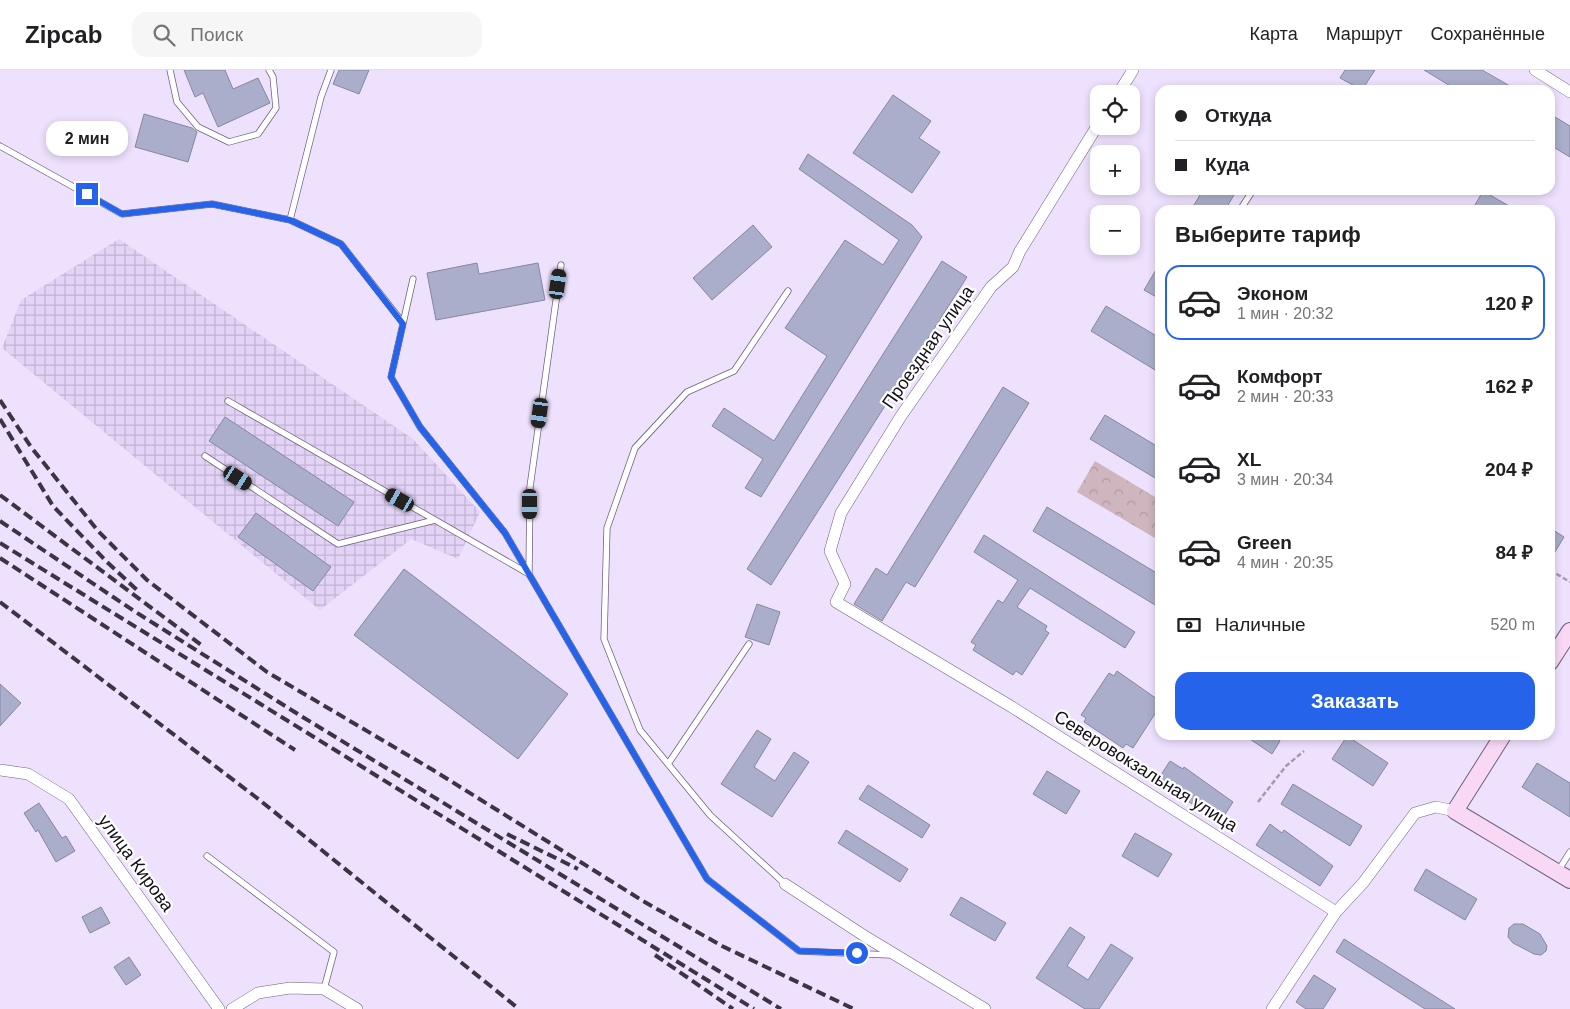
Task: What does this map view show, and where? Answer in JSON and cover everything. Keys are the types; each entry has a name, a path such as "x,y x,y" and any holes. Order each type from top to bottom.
{"street":[{"path":"1124,85 1133,70"},
{"path":"1535,70 1570,92"},
{"name":"Проездная улица","path":"836,602 845,584 830,551 841,513 901,416 991,287 1013,267 1020,252 1092,135"},
{"name":"Северовокзальная улица","path":"836,602 1012,707 1336,912"},
{"path":"1555,654 1570,631"},
{"path":"1455,811 1500,740"},
{"name":"улица Кирова","path":"0,770 28,774 69,799 219,1009"},
{"path":"1272,1009 1336,912 1364,883 1415,813 1436,807 1455,811 1564,876"},
{"path":"785,884 895,955 985,1009"},
{"path":"232,1009 258,993 290,988 324,989 357,1009"}],"lane":[{"path":"170,70 177,102 198,127 228,142 258,134 276,108 273,77 269,70"},
{"path":"290,220 321,97 332,70"},
{"path":"0,146 122,214 212,204 290,220 341,244 403,324"},
{"path":"529,574 530,487 561,265"},
{"path":"413,279 391,377 420,427 505,533 707,879 799,951 895,955"},
{"path":"785,884 710,815 640,730 604,639 607,528 635,448 687,392 734,371 788,291"},
{"path":"228,401 529,574"},
{"path":"205,456 338,544 435,520"},
{"path":"668,764 748,644"},
{"path":"1564,876 1570,852"},
{"path":"207,856 334,952 324,989"}],"path":[{"path":"1555,573 1570,582"},
{"path":"1258,802 1286,766 1304,751"}],"shaded area":[{"path":"119,239 413,439 480,512 458,559 411,539 320,610 2,348 21,300"}],"green space":[{"path":"1095,461 1155,497 1155,538 1077,492"}],"building":[{"path":"184,70 225,70 233,89 258,78 270,103 218,127 203,93 195,97"},
{"path":"339,70 369,70 359,94 333,84"},
{"path":"1345,70 1375,70 1365,85 1353,85 1340,78"},
{"path":"1424,70 1482,70 1508,85 1449,85"},
{"path":"893,95 931,121 919,138 940,152 912,193 853,153"},
{"path":"144,114 192,128 197,132 188,162 135,147"},
{"path":"1555,117 1570,126 1570,157 1555,148"},
{"path":"808,154 912,225 922,237 761,497 745,488 763,459 712,426 724,408 774,441 827,356 785,328 845,240 883,265 899,240 799,169"},
{"path":"1200,195 1234,195 1228,205 1194,205"},
{"path":"1481,195 1490,195 1507,205 1475,205"},
{"path":"753,225 772,247 712,300 693,278"},
{"path":"942,261 967,277 771,585 747,569"},
{"path":"477,263 479,274 538,263 545,300 436,320 427,273"},
{"path":"1155,271 1155,296 1144,290"},
{"path":"1106,306 1155,335 1155,370 1091,331"},
{"path":"1003,387 1029,403 915,587 906,582 882,621 854,604 876,568 887,575"},
{"path":"1105,415 1155,445 1155,478 1090,439"},
{"path":"225,417 354,502 338,526 209,441"},
{"path":"1047,507 1155,572 1155,605 1033,531"},
{"path":"256,513 331,567 313,591 238,537"},
{"path":"1555,531 1564,537 1555,552"},
{"path":"984,535 1135,632 1125,648 1030,588 1017,607 1047,626 1045,630 1049,633 1022,675 1016,671 1013,675 973,650 976,645 971,642 998,600 1003,603 1018,580 974,552"},
{"path":"404,569 568,694 518,759 354,635"},
{"path":"757,604 780,612 769,645 745,637"},
{"path":"1117,671 1155,698 1155,714 1133,748 1126,744 1123,748 1084,722 1086,718 1081,715 1109,673 1114,676"},
{"path":"0,684 21,703 0,726"},
{"path":"757,730 771,739 754,767 775,781 794,752 809,762 772,817 721,784"},
{"path":"1251,740 1280,741 1272,754"},
{"path":"1344,740 1353,740 1388,763 1373,786 1332,759"},
{"path":"1170,761 1183,769 1184,767 1233,802 1220,822 1157,781"},
{"path":"1537,763 1570,783 1570,817 1522,787"},
{"path":"1047,771 1080,791 1066,814 1033,794"},
{"path":"1293,784 1362,826 1350,846 1281,804"},
{"path":"868,785 930,825 922,838 859,799"},
{"path":"39,803 62,838 66,836 75,851 56,862 38,830 36,832 24,813"},
{"path":"1270,824 1282,833 1284,830 1333,866 1320,886 1256,845"},
{"path":"846,830 908,869 900,882 838,843"},
{"path":"1135,833 1172,854 1158,877 1122,856"},
{"path":"1426,869 1477,899 1465,920 1414,890"},
{"path":"961,897 1006,923 995,941 950,915"},
{"path":"101,907 110,923 90,933 82,917"},
{"path":"1514,924 1523,924 1540,934 1547,946 1546,951 1541,955 1534,954 1513,943 1508,937 1509,928"},
{"path":"1070,927 1085,937 1067,966 1088,980 1111,944 1133,958 1099,1009 1085,1009 1036,978"},
{"path":"1344,939 1455,1009 1425,1009 1336,952"},
{"path":"129,957 141,975 126,985 114,967"},
{"path":"1314,975 1336,989 1323,1009 1306,1009 1296,1002"}],"railway":[{"path":"0,400 31,447 98,531 147,580 267,672 433,770 643,901 722,946 854,1009"},
{"path":"0,419 53,506 137,590"},
{"path":"0,495 204,647"},
{"path":"0,521 134,611 301,716 781,1009"},
{"path":"0,543 754,1009"},
{"path":"0,558 295,750"},
{"path":"0,602 257,798 519,1009"},
{"path":"507,834 578,869"},
{"path":"655,955 733,1009"}],"route":[{"path":"87,194 122,214 212,204 290,220 341,244 403,324 391,377 420,427 505,533 707,879 799,951 857,953"}]}
